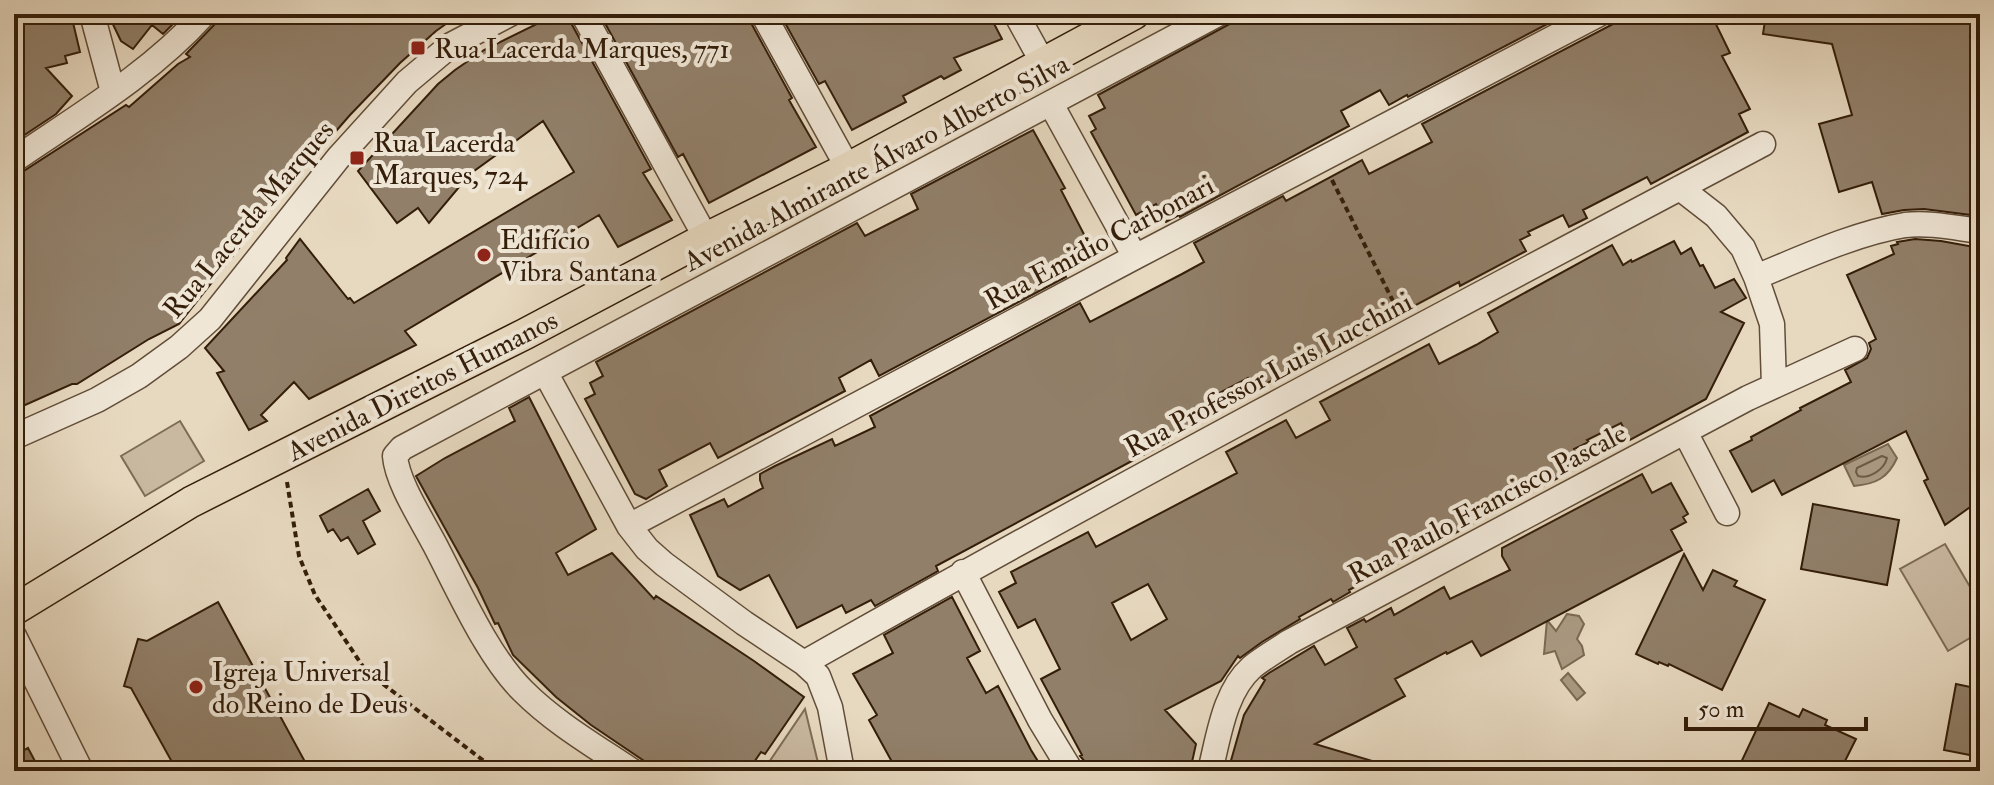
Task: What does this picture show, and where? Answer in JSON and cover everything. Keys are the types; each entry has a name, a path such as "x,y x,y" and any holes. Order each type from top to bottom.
{"main road":[{"name":"Avenida Direitos Humanos","path":"14,610 191,502 848,168 1134,14"}],"street":[{"path":"92,14 113,92"},
{"path":"14,160 113,92 184,37 204,14"},
{"name":"Rua Lacerda Marques","path":"14,437 97,400 139,376 179,347 210,319 339,157 407,82 451,45 510,14"},
{"path":"583,14 706,238"},
{"path":"763,14 848,168"},
{"path":"1016,14 1043,63"},
{"name":"Avenida Almirante Álvaro Alberto Silva","path":"632,771 559,722 521,690 500,664 418,512 396,468 395,456 402,448 1218,14"},
{"name":"Rua Emidio Carbonari","path":"629,526 1599,14"},
{"path":"1051,104 1135,257"},
{"name":"Rua Professor Luis Lucchini","path":"804,663 963,572 1763,144"},
{"path":"1680,188 1716,216 1743,248 1772,324 1774,386"},
{"path":"1756,277 1865,235 1906,225 1924,224 1980,231"},
{"name":"Rua Paulo Francisco Pascale","path":"1210,771 1225,712 1235,688 1251,668 1289,642 1685,432 1855,349"},
{"path":"545,372 629,526 647,549 818,676 827,698 842,771"},
{"path":"1685,432 1727,513"},
{"path":"963,572 1040,720 1071,771"},
{"path":"14,636 81,771"}],"path":[{"path":"1321,160 1408,332"},
{"path":"282,456 299,556 315,595 366,671 497,771"}],"shaded area":[{"path":"180,421 204,461 145,496 121,456"},
{"path":"1945,544 1980,604 1980,632 1948,651 1900,569"},
{"path":"805,709 820,771 763,771"}],"water":[{"path":"1888,444 1897,458 1890,471 1875,482 1854,486 1844,465"},
{"path":"1567,614 1579,616 1584,624 1577,639 1584,655 1562,669 1555,651 1544,654 1547,620 1556,631"},
{"path":"1568,673 1585,693 1577,700 1561,680"}],"building":[{"path":"14,14 71,14 80,52 65,56 67,63 46,68 72,96 56,114 14,142"},
{"path":"108,14 183,14 163,34 152,25 133,49 121,41"},
{"path":"219,14 460,14 400,63 350,115 289,185 179,324 77,384 14,410 14,175 126,105 129,107 190,57 186,54 215,24"},
{"path":"557,14 568,14 651,169 643,173 672,220 618,247 599,215 405,331 416,345 309,399 294,382 261,415 267,421 249,430 217,373 224,371 205,348 287,260 300,239 354,303 574,172 543,121 470,174 429,223 418,208 397,223 358,171 438,84 455,70 484,50"},
{"path":"600,14 748,14 792,98 789,100 816,147 709,203 683,154 678,157"},
{"path":"780,14 989,14 1002,39 954,58 961,70 944,79 941,76 903,96 906,102 852,130 825,81 819,84"},
{"path":"1248,14 1549,14 1553,21 1389,105 1380,90 1341,111 1349,126 1180,217 1166,222 1156,204 1136,215 1091,132 1096,129 1089,116 1105,108 1098,95"},
{"path":"1632,14 1652,14 1657,24 1676,14 1711,14 1730,53 1722,56 1750,109 1739,114 1748,132 1651,184 1647,177 1583,210 1587,218 1569,227 1563,215 1528,232 1530,235 1520,240 1526,251 1460,286 1459,282 1327,356 1253,390 1248,378 1212,397 1219,409 1169,436 1171,440 936,566 938,571 875,606 871,600 846,613 842,605 797,628 769,575 740,590 718,576 690,515 724,499 728,507 763,488 760,474 832,439 835,446 875,427 870,416 1080,303 1090,322 1182,274 1204,262 1194,243 1283,196 1286,201 1362,160 1369,174 1432,142 1422,124"},
{"path":"1766,14 1980,14 1980,23 1970,36 1980,43 1980,190 1970,190 1971,215 1924,209 1882,214 1872,182 1839,192 1819,124 1852,115 1832,44 1763,34"},
{"path":"1033,130 1065,188 1061,190 1088,242 1067,253 1069,257 1063,261 1069,272 1065,274 1066,277 879,376 871,360 839,378 845,391 718,458 710,443 659,470 667,486 646,499 635,494 585,399 595,394 590,383 603,376 596,362 857,223 865,236 918,209 911,194"},
{"path":"1915,239 1980,248 1980,500 1945,525 1924,481 1928,479 1906,431 1782,495 1774,480 1752,492 1730,451 1800,408 1851,382 1845,370 1867,358 1871,349 1869,343 1876,339 1847,275 1894,254 1891,246 1897,242"},
{"path":"1674,241 1681,254 1691,248 1715,288 1734,279 1746,298 1721,312 1744,323 1706,399 1630,440 1621,423 1587,440 1589,442 1574,449 1576,454 1566,461 1571,471 1446,538 1444,536 1395,561 1397,564 1333,602 1331,599 1299,617 1240,658 1238,656 1221,681 1165,710 1196,744 1190,771 1093,771 1080,756 1041,679 1060,669 1035,619 1018,628 999,592 1016,583 1011,572 1088,532 1096,547 1237,473 1226,452 1286,420 1296,438 1330,420 1320,402 1429,344 1439,364 1476,345 1498,332 1488,313 1612,245 1623,265","holes":["1148,584 1167,619 1131,640 1112,603"]},
{"path":"529,397 596,529 556,553 568,575 612,553 654,599 656,596 804,697 765,754 761,752 748,771 659,771 591,725 556,697 513,655 416,476 515,421 509,408"},
{"path":"1642,474 1652,493 1671,483 1688,514 1683,517 1686,522 1671,530 1682,550 1481,656 1472,641 1446,652 1395,679 1405,696 1315,744 1389,766 1388,771 1228,771 1244,715 1265,680 1262,678 1314,646 1325,665 1357,647 1347,628 1364,619 1366,622 1391,608 1394,615 1444,587 1450,599 1510,570 1502,556 1502,548"},
{"path":"368,489 380,511 363,521 375,544 358,554 348,537 341,541 333,529 328,532 320,516"},
{"path":"1813,504 1899,520 1887,585 1801,569"},
{"path":"1684,554 1703,590 1713,570 1737,581 1734,586 1765,600 1722,690 1669,664 1658,664 1636,654"},
{"path":"952,597 980,651 967,658 986,693 998,686 1044,771 897,771 869,720 877,715 853,674 893,653 884,635"},
{"name":"Igreja Universal do Reino de Deus","path":"218,602 310,771 177,771 131,688 124,686 138,639 147,641"},
{"path":"1956,684 1980,689 1980,757 1944,750"},
{"path":"1769,703 1799,717 1803,709 1827,720 1825,725 1856,739 1840,771 1737,771"},
{"path":"28,748 37,765 27,771 14,771 14,756"}],"place":[{"name":"Rua Lacerda Marques, 771","path":"418,48"},
{"name":"Rua Lacerda Marques, 724","path":"357,158"},
{"name":"Edifício Vibra Santana","path":"484,255"},
{"name":"Igreja Universal do Reino de Deus","path":"196,687"}]}
